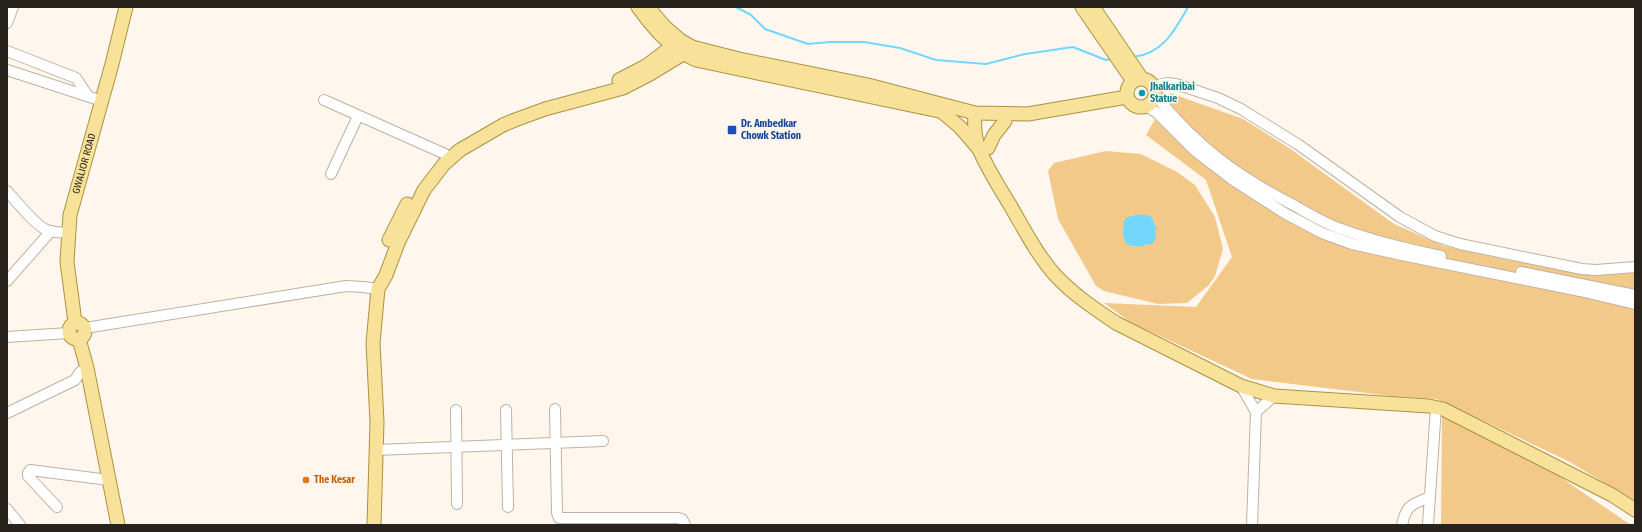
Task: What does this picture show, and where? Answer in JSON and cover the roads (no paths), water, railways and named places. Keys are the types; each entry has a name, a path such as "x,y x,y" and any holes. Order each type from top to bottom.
{"main road":[{"name":"GWALIOR ROAD","path":"118,525 87,368 77,330 67,262 70,215 102,101 126,7"},
{"path":"638,7 654,27 702,61"},
{"path":"648,7 676,43"},
{"path":"1082,7 1116,49"},
{"path":"1093,7 1116,49 1128,67 1146,85 1150,103 1146,106 1137,106 1133,104 1128,97 1128,88 1146,85"},
{"path":"653,61 658,41 654,27"},
{"path":"374,525 377,422 373,343 379,272 388,242 414,191 434,164 445,154 501,117 518,109 618,81 653,61 676,43"},
{"path":"379,286 386,275 398,242 424,190 444,164 460,150 515,120 545,109 623,88 688,51 739,58 868,85 979,117 1028,114 1128,97"},
{"path":"650,74 702,61 942,112 1005,121 1021,118 1028,114"},
{"path":"942,112 983,148 1055,265 1065,284 1097,311 1116,323 1241,386 1274,396 1436,407 1443,409 1612,495 1635,510"},
{"path":"979,117 985,139 983,148"},
{"path":"983,148 1005,121"}],"street":[{"path":"7,23 13,7"},
{"path":"7,51 76,78 88,96"},
{"path":"7,70 102,101"},
{"path":"1146,85 1166,83 1176,84 1218,98 1241,109 1299,145 1400,217 1435,236 1460,244 1582,269 1596,270 1635,267"},
{"path":"1146,85 1174,119 1201,145 1232,170 1260,188 1339,229 1400,247 1635,295"},
{"path":"324,100 445,154"},
{"path":"1146,106 1156,112 1194,150 1233,180 1286,214 1322,233 1352,244 1580,291 1635,304"},
{"path":"331,174 358,116"},
{"path":"7,191 17,203 43,228 51,231 69,233"},
{"path":"7,281 51,231"},
{"path":"7,338 77,330 346,286 379,286"},
{"path":"7,412 75,380 80,372 87,368"},
{"path":"1241,386 1256,412 1252,525"},
{"path":"1256,412 1274,396"},
{"path":"1428,525 1436,407"},
{"path":"555,409 557,513 559,518 678,518 684,522 685,525"},
{"path":"456,410 457,504"},
{"path":"506,410 508,507"},
{"path":"376,450 603,441"},
{"path":"57,507 28,476 30,470 109,480"},
{"path":"1402,525 1404,515 1410,506 1430,497"},
{"path":"7,509 20,525"}],"water":[{"path":"1136,214 1152,217 1157,228 1155,230 1156,238 1152,244 1144,245 1143,247 1129,245 1125,242 1124,235 1122,233 1124,231 1124,222 1126,218 1135,216"}],"waterway":[{"path":"736,7 751,15 765,29 808,44 830,42 864,42 900,48 936,60 986,64 1025,54 1073,47 1106,60 1111,59"},
{"path":"1133,57 1152,51 1167,40 1188,7"}],"place":[{"name":"Jhalkaribai Statue","path":"1142,93"},
{"name":"Dr. Ambedkar Chowk Station","path":"732,130"},
{"name":"The Kesar","path":"306,480"}]}
